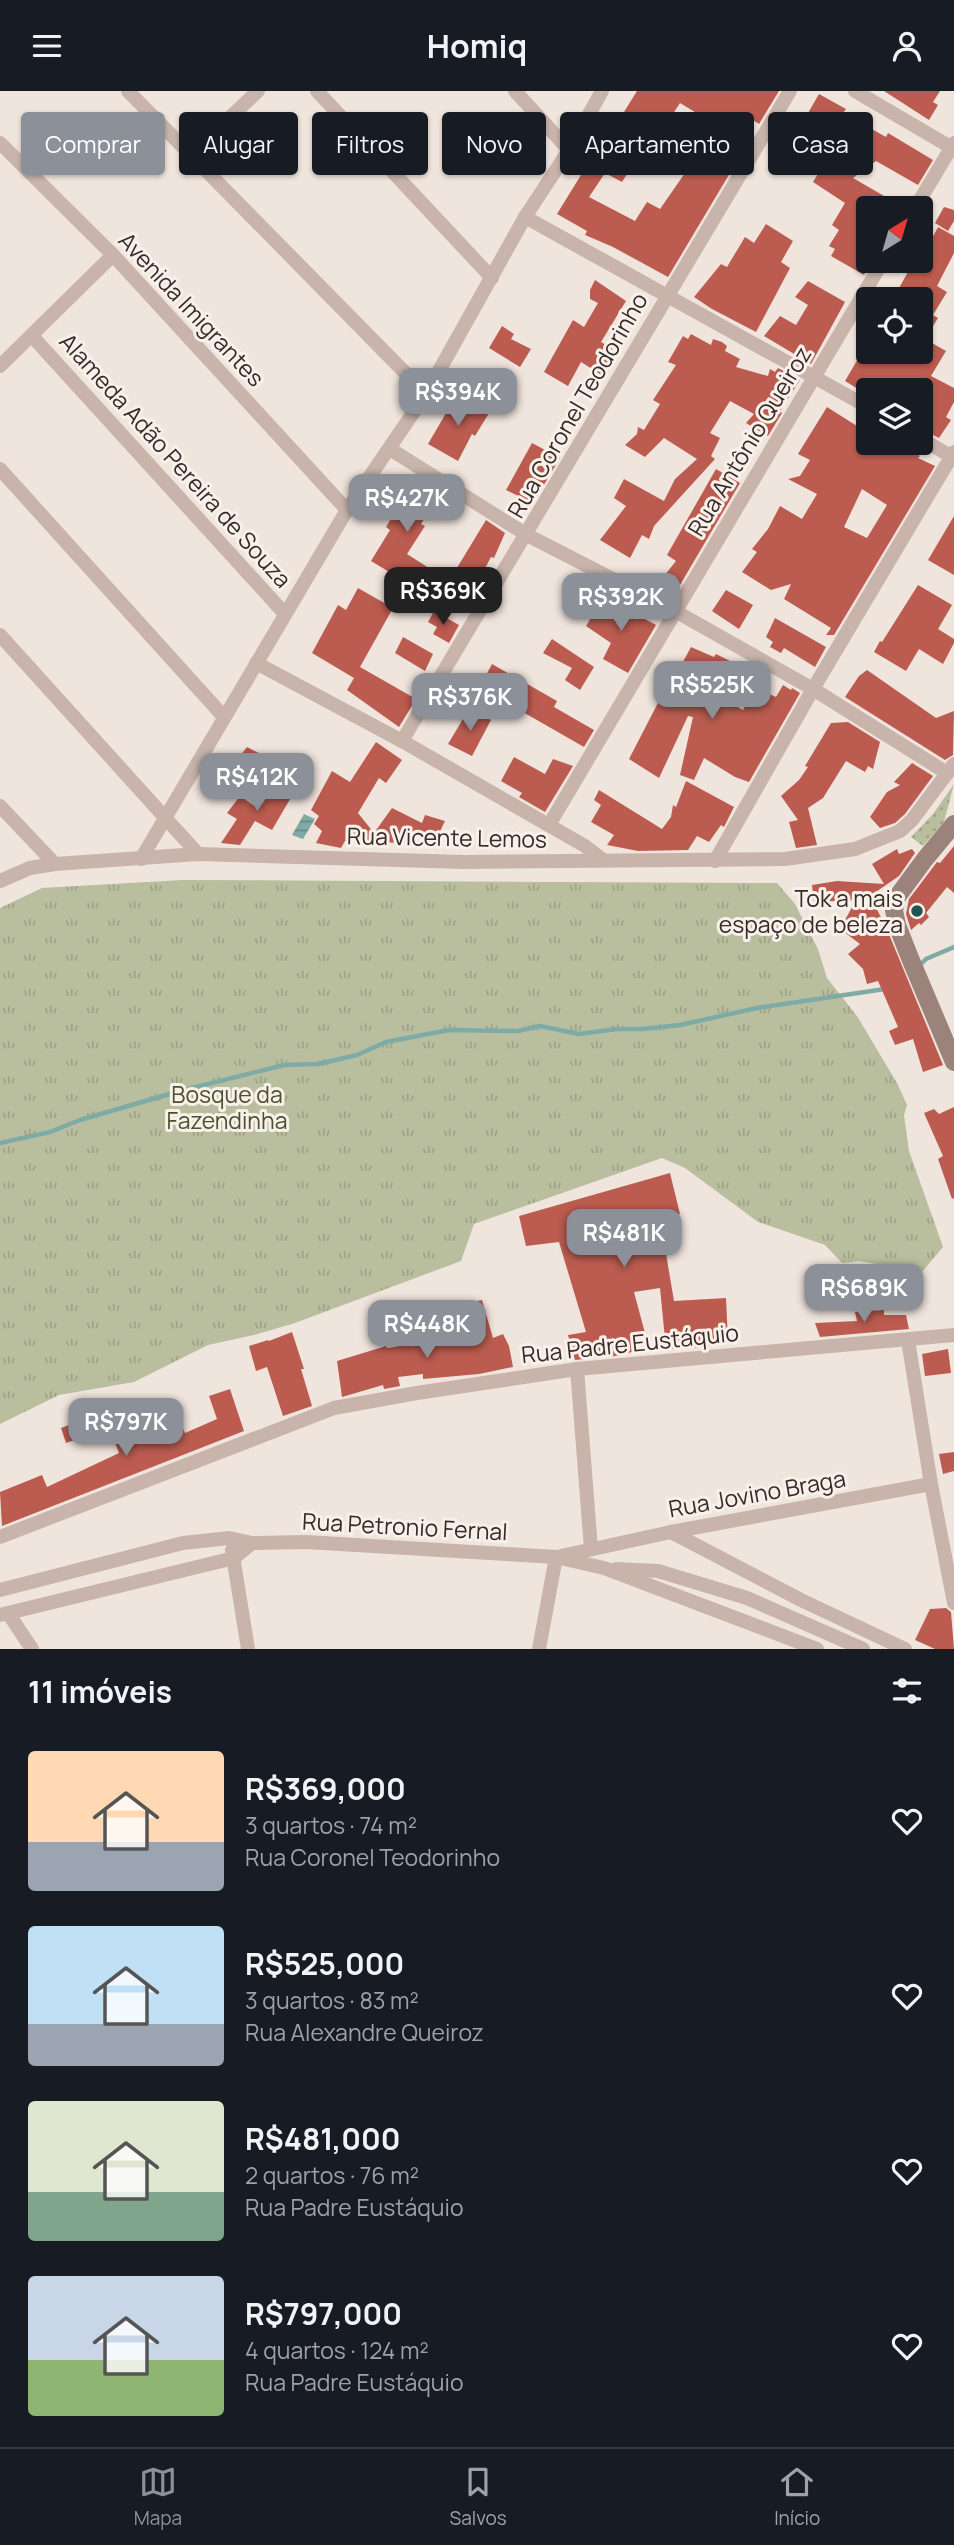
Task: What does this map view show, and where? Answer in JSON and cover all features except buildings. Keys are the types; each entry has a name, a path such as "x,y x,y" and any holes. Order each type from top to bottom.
{"street":[{"path":"128,91 179,144"},
{"path":"236,112 258,91"},
{"path":"317,91 492,278"},
{"path":"515,91 560,140"},
{"path":"590,112 602,91"},
{"name":"Rua Coronel Teodorinho","path":"402,741 790,91"},
{"path":"855,91 953,146 922,196"},
{"name":"Avenida Imigrantes","path":"0,142 113,255 346,510"},
{"path":"141,859 346,510 426,394 525,217 560,164"},
{"path":"210,175 426,394"},
{"path":"525,217 856,400"},
{"path":"0,366 113,255"},
{"name":"Rua Antônio Queiroz","path":"549,825 876,273"},
{"name":"Alameda Adão Pereira de Souza","path":"32,336 285,614"},
{"path":"715,861 813,689 953,456 933,445"},
{"path":"390,449 527,535 675,611 950,768"},
{"path":"0,469 224,717"},
{"path":"0,635 198,854"},
{"path":"256,663 402,741 585,846 603,860"},
{"name":"Rua Vicente Lemos","path":"0,881 30,868 55,864 198,854 464,862 785,859 855,849 900,831 912,820 950,768"},
{"path":"0,806 55,864"},
{"path":"952,1050 910,958 894,910 897,897 954,824"},
{"name":"Rua Padre Eustáquio","path":"0,1537 334,1408 577,1369 954,1335"},
{"path":"908,1340 931,1484 954,1603"},
{"path":"577,1369 592,1549"},
{"name":"Rua Jovino Braga","path":"592,1549 931,1484"},
{"name":"Rua Petronio Fernal","path":"671,1532 802,1600 905,1649"},
{"path":"229,1538 248,1649"},
{"name":"Rua Petronio Fernal","path":"0,1590 183,1543 229,1538 252,1543 306,1542 556,1557 604,1569 817,1649"},
{"path":"32,1649 4,1614 234,1558 252,1543"},
{"name":"Rua Petronio Fernal","path":"556,1557 592,1549"},
{"path":"539,1649 556,1557"},
{"name":"Rua Petronio Fernal","path":"604,1569 658,1571 747,1598 863,1649"},
{"name":"Rua Petronio Fernal","path":"747,1598 802,1600"}],"green space":[{"path":"954,784 944,822 923,846 911,837 933,814"},
{"name":"Bosque da Fazendinha","path":"182,880 777,883 795,904 818,949 827,978 857,1016 897,1083 907,1105 904,1115 909,1151 943,1247 922,1272 859,1261 842,1263 825,1245 758,1222 685,1168 662,1158 474,1224 461,1261 295,1323 208,1345 134,1382 59,1395 0,1424 0,908 42,888"}],"water":[{"path":"304,814 315,819 303,839 292,835"}],"waterway":[{"path":"918,967 926,959 954,947"},
{"path":"0,1143 50,1132 80,1120 180,1091 284,1065 318,1064 357,1055 386,1042 449,1030 518,1031 540,1026 579,1034 643,1029 680,1025 757,1008 885,989"}],"place":[{"name":"Tok a mais espaço de beleza","path":"917,911"}]}
